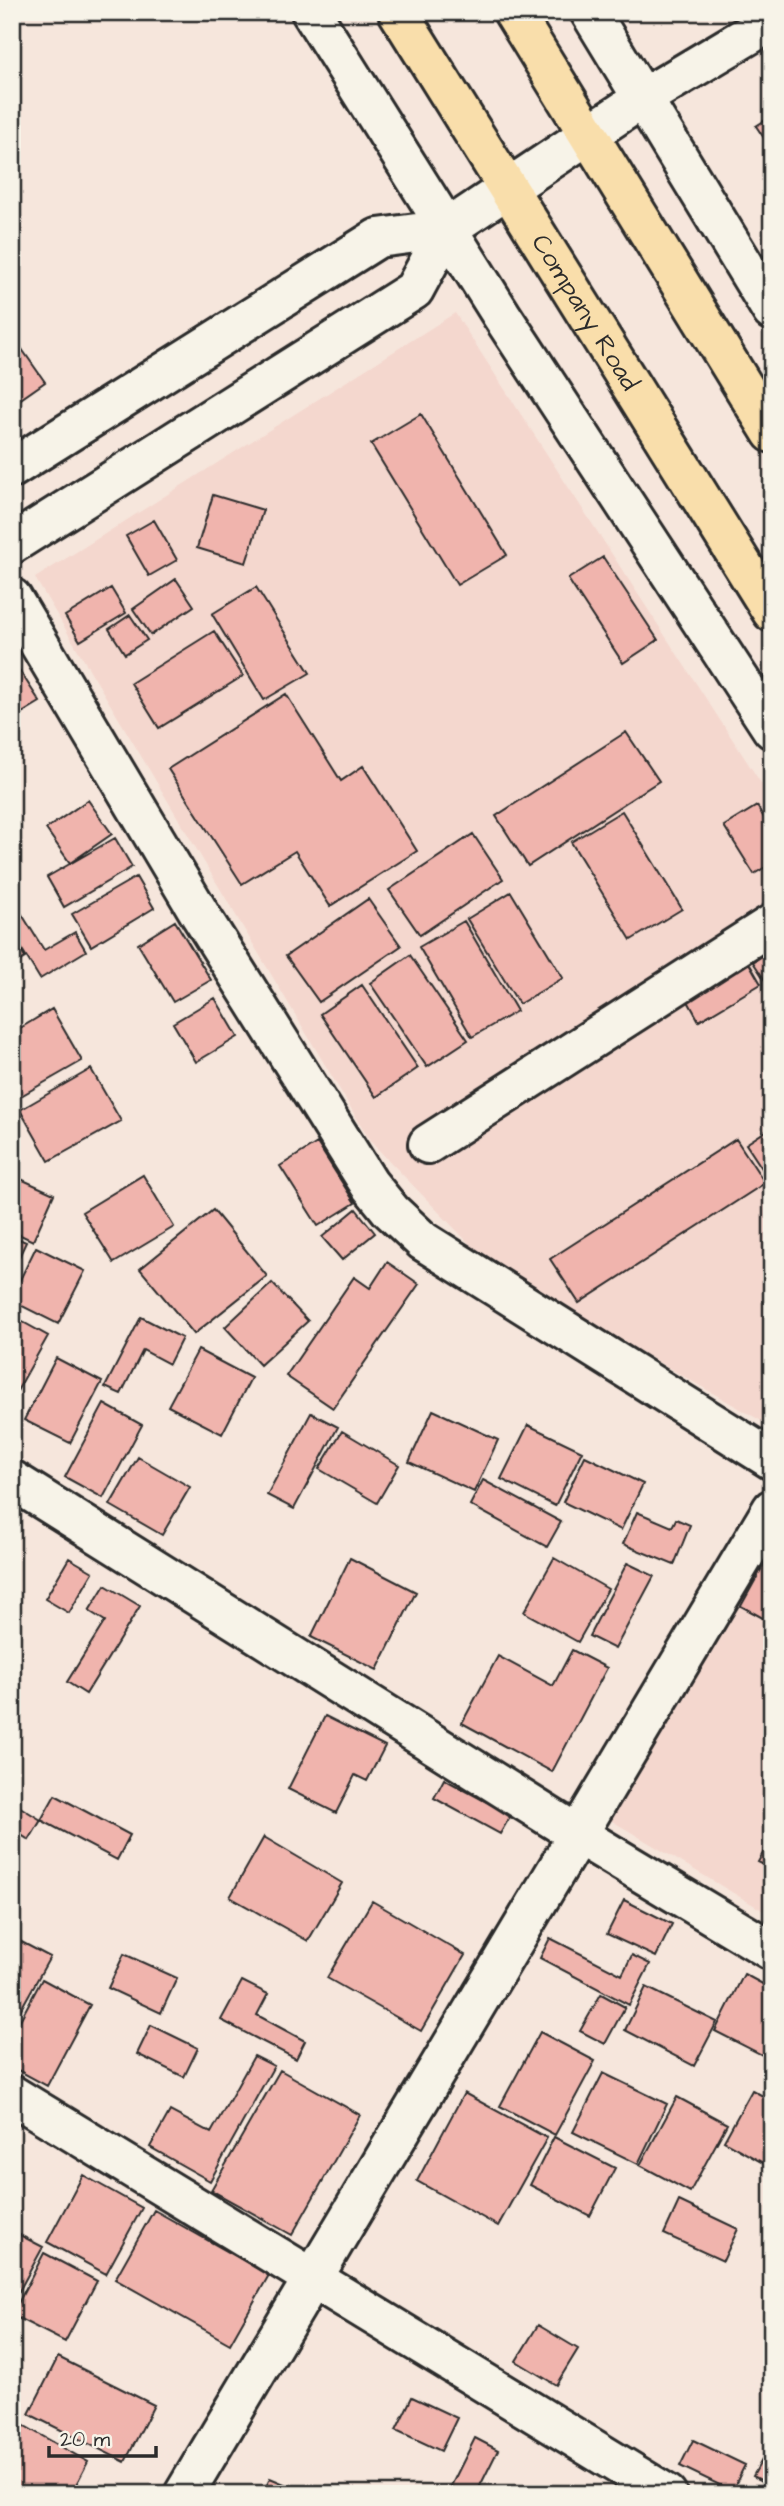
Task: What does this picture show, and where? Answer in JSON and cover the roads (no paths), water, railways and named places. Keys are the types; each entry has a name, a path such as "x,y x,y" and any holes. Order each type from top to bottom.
{"highway":[{"name":"Company Road","path":"398,12 772,612"},
{"path":"513,12 772,433"}],"street":[{"path":"310,12 447,229 772,729"},
{"path":"590,12 772,311"},
{"path":"12,468 378,238 447,229 643,98 772,21"},
{"path":"12,544 414,290 447,229"},
{"path":"12,598 201,916 369,1184 391,1211 423,1241 772,1460"},
{"path":"428,1143 772,924"},
{"path":"12,1480 577,1834 772,1951"},
{"path":"184,2494 772,1509"},
{"path":"12,2095 667,2494"}]}
